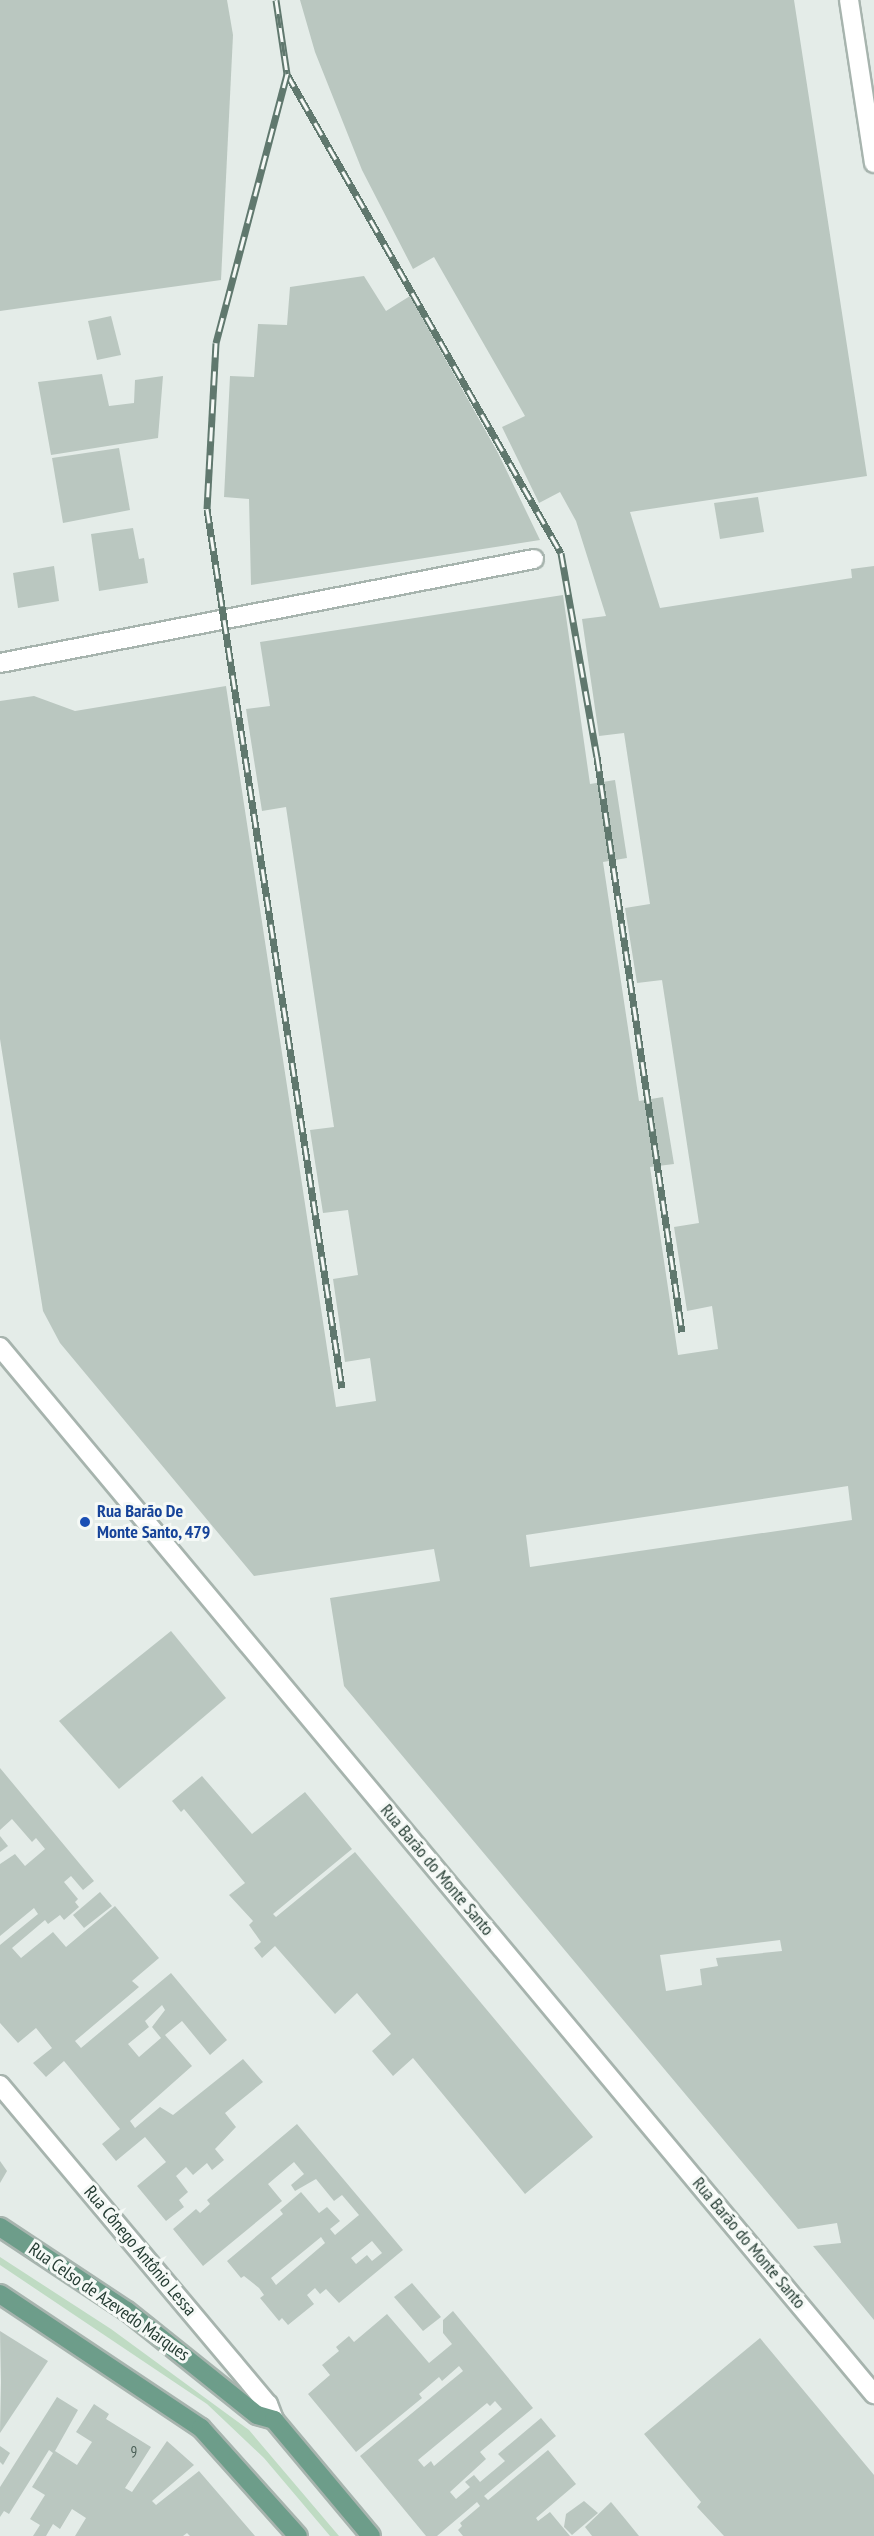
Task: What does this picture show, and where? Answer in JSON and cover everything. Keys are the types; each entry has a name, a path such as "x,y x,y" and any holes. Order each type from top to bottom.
{"main road":[{"name":"Rua Celso de Azevedo Marques","path":"0,2228 127,2311 257,2415 274,2420"},
{"path":"0,2294 187,2418 244,2472 298,2536"},
{"path":"274,2420 371,2536"}],"street":[{"path":"849,0 874,163"},
{"path":"0,663 534,559"},
{"name":"Rua Barão do Monte Santo","path":"0,1347 874,2394"},
{"name":"Rua Cônego Antônio Lessa","path":"0,2085 268,2404 274,2420"}],"green space":[{"path":"0,2257 111,2329 249,2430 339,2536 330,2536 264,2458 207,2404 0,2265"}],"building":[{"path":"0,0 227,0 233,35 221,280 0,311"},
{"path":"300,0 794,0 867,476 630,512 660,608 852,578 851,569 874,566 874,2320 813,2246 841,2243 837,2223 798,2229 344,1686 330,1598 440,1581 434,1549 254,1576 60,1343 43,1311 0,1039 0,701 34,696 75,711 226,686 336,1407 376,1401 370,1358 345,1362 333,1279 358,1275 348,1210 323,1213 310,1130 334,1127 286,807 262,811 246,709 270,706 260,642 563,595 590,784 615,780 627,858 603,862 639,1101 663,1097 674,1164 650,1167 678,1355 718,1349 712,1306 687,1311 674,1227 699,1223 662,980 637,983 625,908 650,904 624,733 599,736 582,619 606,616 576,521 560,492 539,503 502,427 525,416 434,257 413,269 362,170 315,52","holes":["848,1486 852,1520 530,1567 526,1535","780,1940 782,1951 716,1958 718,1966 700,1969 702,1985 666,1991 660,1955"]},
{"path":"364,276 386,311 410,296 498,453 540,540 251,585 249,499 224,497 230,376 254,377 258,324 287,325 290,287"},
{"path":"111,316 121,355 97,360 88,321"},
{"path":"102,374 109,406 134,403 135,380 163,376 158,438 51,455 38,382"},
{"path":"119,448 130,510 63,523 52,458"},
{"path":"758,497 764,532 720,539 714,503"},
{"path":"133,528 139,559 144,558 148,583 99,591 91,534"},
{"path":"54,566 59,601 18,608 13,573"},
{"path":"171,1631 226,1698 119,1789 59,1721"},
{"path":"0,1768 94,1881 83,1890 71,1876 64,1882 78,1899 75,1902 79,1907 64,1920 60,1915 48,1924 45,1920 12,1948 21,1958 53,1932 66,1947 115,1906 159,1958 132,1981 139,1987 75,2041 81,2048 171,1973 227,2040 210,2055 182,2021 165,2035 192,2066 130,2121 135,2128 160,2107 173,2115 243,2059 263,2082 225,2113 236,2127 215,2149 224,2160 212,2170 207,2163 193,2175 186,2167 176,2176 188,2192 179,2200 184,2207 166,2221 137,2186 166,2162 145,2137 116,2161 102,2144 120,2129 64,2061 46,2077 33,2063 52,2048 36,2028 18,2043 0,2023 0,1945 38,1914 34,1908 0,1936 0,1864 15,1854 25,1866 45,1849 36,1838 32,1842 12,1819 0,1830","holes":["162,2005 165,2010 152,2027 161,2038 139,2057 128,2044 149,2027 145,2021"]},
{"path":"202,1776 252,1834 305,1792 352,1849 273,1914 276,1917 355,1852 593,2137 525,2194 413,2058 393,2076 372,2051 391,2034 357,1993 335,2014 275,1946 262,1958 254,1948 261,1942 249,1925 253,1921 229,1895 245,1883 184,1809 181,1812 172,1801"},
{"path":"0,1836 8,1846 0,1852"},
{"path":"100,1892 112,1906 84,1928 73,1915"},
{"path":"297,2124 403,2250 339,2303 326,2289 320,2294 315,2288 307,2295 314,2304 288,2325 282,2318 279,2321 260,2298 264,2295 259,2288 244,2276 241,2278 227,2261 283,2214 280,2210 301,2192 319,2213 327,2207 340,2221 330,2229 335,2235 359,2215 342,2195 334,2201 316,2179 295,2191 291,2185 304,2174 294,2162 268,2184 282,2201 203,2266 173,2229 196,2209 200,2213 210,2204 207,2200","holes":["321,2237 325,2243 276,2285 271,2278","372,2241 382,2253 372,2261 367,2255 356,2264 351,2258"]},
{"path":"0,2161 7,2171 0,2183"},
{"path":"412,2283 441,2317 423,2331 394,2297"},
{"path":"453,2311 533,2408 480,2452 486,2459 450,2492 456,2499 470,2487 465,2482 474,2475 480,2482 505,2461 498,2454 541,2418 556,2436 484,2496 488,2500 548,2450 576,2484 536,2518 538,2521 550,2512 570,2536 463,2536 458,2530 462,2526 460,2523 480,2506 477,2502 437,2536 426,2536 360,2456 463,2371 459,2366 442,2381 439,2377 419,2394 422,2398 356,2452 308,2394 330,2375 322,2365 339,2351 336,2347 349,2336 354,2342 387,2314 429,2363 452,2344 443,2333 443,2320","holes":["495,2401 502,2409 434,2466 431,2461 424,2467 418,2460 487,2403 490,2406"]},
{"path":"0,2331 48,2361 0,2433 1,2382"},
{"path":"760,2338 874,2475 874,2536 724,2536 697,2507 701,2502 644,2434"},
{"path":"57,2397 78,2410 55,2451 77,2465 92,2442 76,2432 94,2404 109,2414 106,2419 151,2447 125,2488 132,2492 167,2441 194,2465 152,2501 156,2505 199,2471 255,2536 190,2536 187,2533 183,2536 75,2536 86,2518 72,2509 60,2529 53,2524 46,2536 33,2536 40,2525 30,2519 45,2495 32,2487 53,2453 49,2450 9,2514 4,2511 0,2517 0,2487"},
{"path":"0,2446 10,2453 3,2465 0,2462"},
{"path":"584,2501 598,2513 572,2535 564,2527 566,2514"},
{"path":"611,2502 639,2536 592,2536 585,2527"}],"railway":[{"path":"276,0 287,74 561,553 597,757 682,1332"},
{"path":"287,74 216,343 207,509 342,1388"}],"place":[{"name":"Rua Barão De Monte Santo, 479","path":"85,1522"}]}
